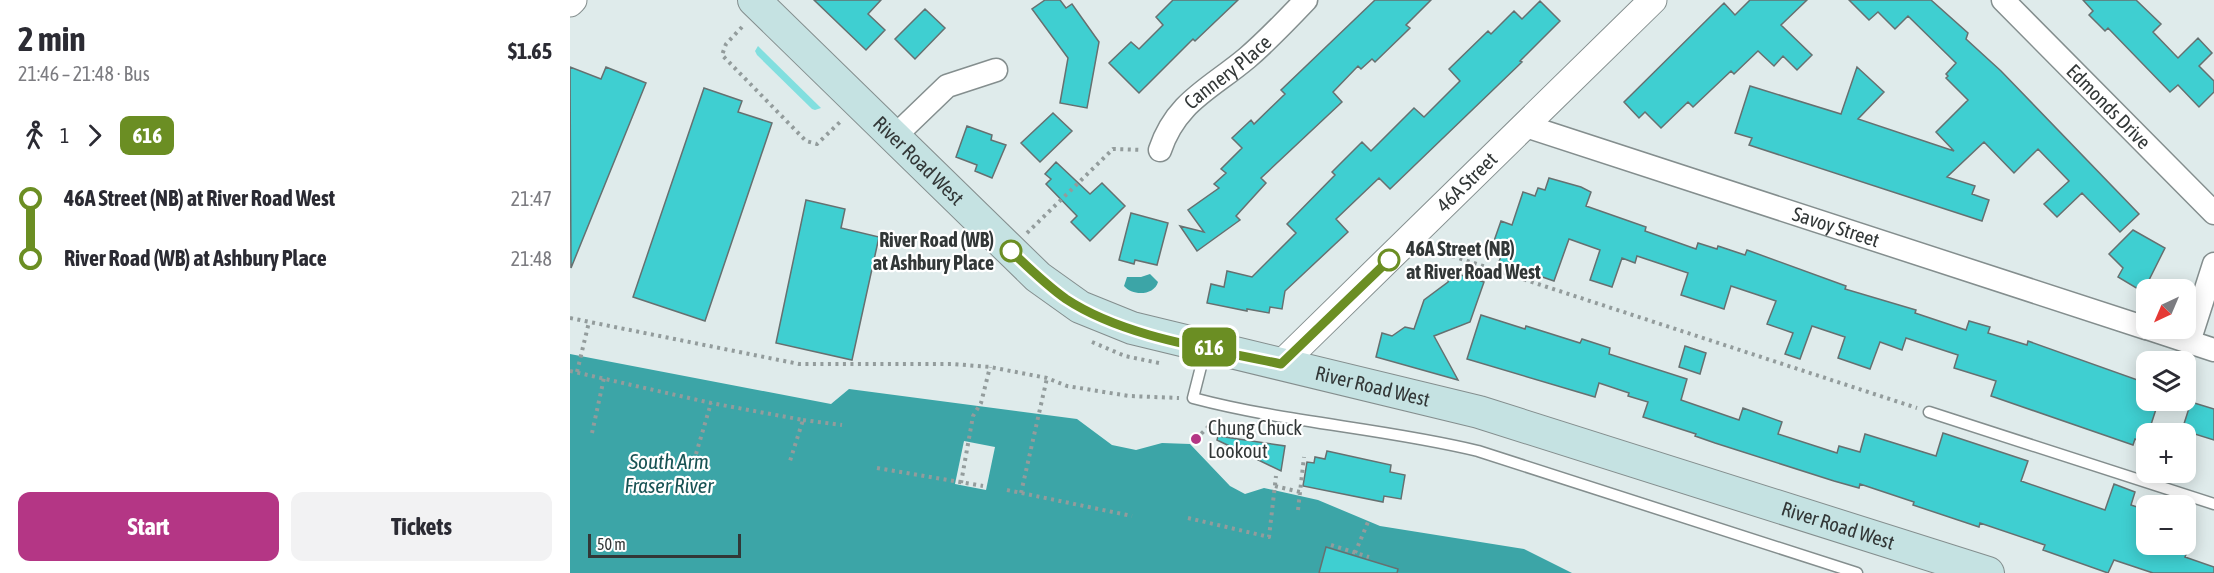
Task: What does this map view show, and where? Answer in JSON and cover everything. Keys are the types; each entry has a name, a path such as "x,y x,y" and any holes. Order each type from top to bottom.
{"main road":[{"name":"River Road West","path":"748,14 894,137 1009,250 1067,300 1117,324 1479,412 1988,573"}],"street":[{"path":"570,3 573,0"},
{"name":"Cannery Place","path":"1160,150 1169,125 1185,106 1245,59 1306,0"},
{"name":"46A Street","path":"1281,364 1653,0"},
{"name":"Edmonds Drive","path":"2003,0 2214,212"},
{"path":"894,137 948,86 996,70"},
{"name":"Savoy Street","path":"1526,126 2136,324"},
{"path":"2189,342 2214,264"},
{"name":"Savoy Street","path":"2180,339 2214,350"}],"lane":[{"path":"1206,347 1192,398 1228,408 1431,440 1478,451 1857,573"},
{"path":"1929,412 2214,504"}],"path":[{"path":"748,14 726,44 722,55 806,141 817,144 840,122"},
{"path":"1024,235 1113,149 1160,150"},
{"path":"1431,249 1929,412"},
{"path":"570,318 799,364 953,364 990,367 1047,378 1067,386 1129,396 1192,398"},
{"path":"577,372 589,322"},
{"path":"961,483 973,416 981,403 990,367"},
{"path":"570,371 711,404 842,425"},
{"path":"592,433 604,378"},
{"path":"1021,493 1047,378"},
{"path":"696,454 711,404"},
{"path":"790,461 803,420"},
{"path":"1196,439 1212,423"},
{"path":"1298,510 1304,457"},
{"path":"878,468 983,486"},
{"path":"1188,518 1269,537 1276,476"},
{"path":"1275,486 1300,492"},
{"path":"1006,490 1132,516"},
{"path":"1355,553 1368,522"},
{"path":"1331,545 1369,557"}],"shaded area":[{"path":"758,46 821,108 812,109 757,55 755,51"}],"water":[{"path":"1150,274 1158,282 1156,287 1148,292 1132,292 1124,286 1127,277 1141,277"},
{"name":"South Arm Fraser River","path":"570,354 831,404 849,389 1077,419 1112,445 1136,450 1162,443 1190,444 1230,486 1245,494 1264,488 1318,500 1380,526 1524,549 1572,573 570,573"}],"pier":[{"path":"964,441 995,447 986,490 955,484"}],"building":[{"path":"814,0 881,0 868,14 885,30 866,50"},
{"path":"1045,0 1060,0 1066,8 1072,4 1099,42 1087,108 1060,103 1068,58 1032,9"},
{"path":"1173,0 1238,0 1195,41 1193,39 1139,93 1109,63 1131,42 1139,49 1163,25 1156,17"},
{"path":"1375,0 1431,0 1406,25 1410,28 1375,62 1372,59 1361,69 1358,66 1333,92 1342,102 1261,178 1266,183 1236,216 1240,220 1197,251 1180,226 1204,232 1188,210 1219,188 1214,184 1226,173 1221,169 1242,148 1232,138 1251,120 1254,124 1285,94 1281,90"},
{"path":"1750,0 1807,0 1781,25 1812,55 1797,70 1783,56 1774,66 1758,51 1734,74 1731,71 1693,107 1688,102 1661,128 1645,112 1639,118 1624,102 1724,3 1735,15"},
{"path":"1849,0 1931,0 1968,33 1966,39 2001,71 2139,214 2120,232 2082,193 2057,217 2044,204 2069,181 2038,149 2014,173 1984,142 1947,177 1975,186 1972,194 1989,200 1982,221 1749,145 1752,138 1735,133 1750,86 1841,114 1857,67 1884,92 1858,119 1954,151 1936,132 1968,100 1946,78 1948,76 1946,74 1956,63 1908,16 1895,29 1878,12 1869,20"},
{"path":"2083,0 2136,0 2161,24 2153,32 2178,58 2198,38 2212,53 2199,66 2214,81 2214,92 2199,107 2178,85 2170,92 2108,28 2105,31 2089,15 2093,11"},
{"path":"1540,1 1560,21 1520,61 1522,62 1390,189 1379,178 1336,219 1348,232 1285,291 1282,309 1270,307 1269,313 1207,303 1211,284 1224,287 1227,271 1252,277 1296,233 1287,224 1335,175 1332,172 1362,142 1371,151 1414,108 1424,117 1460,81 1449,69 1488,31 1491,34 1514,11 1522,19"},
{"path":"925,9 945,28 915,59 895,39"},
{"path":"570,67 601,79 606,67 646,83 571,268"},
{"path":"704,88 742,101 738,112 772,123 705,321 633,297"},
{"path":"1053,113 1072,131 1040,162 1021,143"},
{"path":"967,126 992,135 991,140 1006,145 992,178 975,171 977,165 956,157"},
{"path":"1056,162 1090,194 1102,183 1125,206 1090,241 1071,222 1077,216 1046,184 1051,179 1045,174"},
{"path":"1549,178 1581,187 1591,192 1586,206 1646,227 1645,231 1696,249 1698,243 1717,249 1718,246 1745,255 1747,250 1846,286 1845,289 1916,310 1915,313 1966,330 1969,321 1990,327 1988,333 2027,345 2028,341 2136,379 2136,411 2155,411 2152,423 2136,423 2136,439 2133,445 1991,396 1996,381 1954,368 1958,355 1906,338 1902,350 1880,342 1870,369 1838,358 1845,337 1812,326 1800,359 1785,354 1793,333 1767,324 1776,301 1731,286 1724,309 1681,295 1688,273 1637,256 1635,263 1622,258 1612,287 1590,280 1600,250 1569,239 1554,281 1499,262 1505,244 1494,241 1501,221 1512,225 1523,192 1535,196 1538,188 1545,190"},
{"path":"806,200 845,209 841,228 879,237 852,360 776,343"},
{"path":"1131,213 1168,223 1157,265 1135,260 1134,264 1119,260"},
{"path":"2133,230 2165,248 2150,279 2136,279 2136,288 2118,277 2123,268 2109,254"},
{"path":"1451,272 1484,282 1470,322 1434,336 1458,380 1376,357 1382,333 1392,336 1405,327 1414,329 1424,300 1448,282"},
{"path":"1481,315 1525,329 1526,326 1580,343 1582,339 1610,348 1609,354 1687,379 1681,400 1739,420 1743,408 1782,422 1778,434 1837,453 1839,446 1860,452 1865,434 1936,456 1943,433 2028,461 2021,481 2105,510 2114,484 2135,492 2131,505 2136,507 2136,555 2186,555 2185,557 2214,567 2214,573 2153,573 2114,560 2108,573 2043,550 2045,545 1980,523 1979,527 1860,484 1859,488 1834,481 1643,417 1648,402 1628,396 1629,393 1599,383 1595,397 1467,359"},
{"path":"1685,346 1706,353 1700,374 1679,367"},
{"path":"2196,404 2214,409 2214,440 2196,434 2196,423 2184,423 2188,411 2196,411"},
{"path":"1218,436 1285,446 1281,471 1217,440"},
{"path":"1327,451 1391,465 1390,472 1405,475 1401,499 1384,496 1383,502 1303,486 1307,462 1314,463 1315,457 1325,459"},
{"path":"1326,547 1398,569 1397,573 1319,573"}],"bus line":[{"name":"616","path":"1011,251 1067,300 1117,324 1175,340 1281,364 1389,260"}],"place":[{"name":"River Road (WB) at Ashbury Place","path":"1011,251"},
{"name":"46A Street (NB) at River Road West","path":"1389,260"},
{"name":"Chung Chuck Lookout","path":"1196,439"}]}
